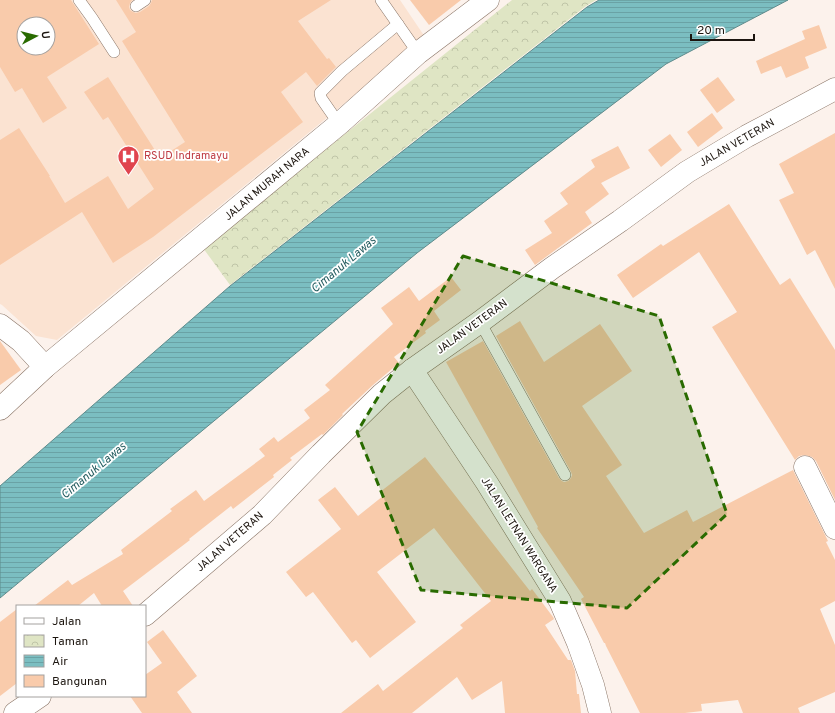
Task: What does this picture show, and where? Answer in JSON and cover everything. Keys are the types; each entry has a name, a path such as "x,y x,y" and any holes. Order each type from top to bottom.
{"street":[{"name":"JALAN MURAH NARA","path":"0,409 45,367 339,124 418,53 488,0"},
{"name":"JALAN VETERAN","path":"146,614 262,515 382,394 412,370 687,172 747,136 835,88"},
{"path":"0,325 21,341 45,367"},
{"name":"JALAN LETNAN WARGANA","path":"412,370 487,483 560,602 584,657 600,713"},
{"path":"805,467 835,528"},
{"path":"15,713 39,697"}],"lane":[{"path":"79,0 114,52"},
{"path":"381,0 418,53"},
{"path":"339,124 321,98 320,93 342,71 398,24"},
{"path":"480,322 565,475"}],"highlighted area":[{"path":"463,256 659,316 727,514 627,608 421,590 357,432"}],"shaded area":[{"name":"RSUD Indramayu","path":"0,0 400,0 425,37 57,340 36,336 0,304"}],"green space":[{"path":"512,0 596,0 586,6 230,285 203,248"}],"water":[{"name":"Cimanuk Lawas","path":"599,0 788,0 666,64 417,253 0,598 0,486 230,286 587,7"}],"building":[{"path":"0,0 71,0 99,44 47,77 67,108 43,123 22,88 15,92 0,67"},
{"path":"116,0 132,0 129,7 130,10 136,13 149,6 152,0 331,0 298,21 327,59 329,58 336,67 317,86 306,72 281,92 303,122 153,237 113,263 82,212 0,265 0,140 19,128 50,176 65,203 108,176 128,209 154,189 108,117 103,120 84,92 108,77 160,158 185,142 122,41 136,32"},
{"path":"410,0 461,0 429,25"},
{"path":"819,25 827,48 805,57 809,68 786,78 781,66 761,74 756,61 805,39 802,31"},
{"path":"718,77 735,100 717,113 700,90"},
{"path":"712,113 723,128 698,147 687,132"},
{"path":"835,133 835,289 815,250 807,255 779,200 794,193 779,164"},
{"path":"670,134 682,150 661,167 648,150"},
{"path":"618,146 630,168 601,183 609,194 585,212 592,223 535,265 525,250 552,233 544,221 568,204 560,193 595,167 591,160"},
{"path":"729,204 780,285 790,278 835,350 835,500 816,461 812,457 805,455 799,456 795,460 712,327 737,312 699,252 633,298 617,275 661,244 663,246"},
{"path":"451,277 461,290 434,311 440,320 425,331 426,333 394,357 399,363 342,414 343,415 323,435 322,434 290,458 292,460 273,475 274,477 233,509 231,506 189,539 190,540 123,591 132,605 101,605 94,593 79,605 35,605 68,580 72,585 123,554 121,550 172,511 170,509 196,490 204,501 265,456 259,449 274,437 278,442 310,418 304,410 330,390 325,385 393,324 381,308 409,287 419,301"},
{"path":"520,321 544,362 600,324 632,371 582,406 622,465 606,476 644,533 687,510 693,522 793,470 828,541 826,542 835,560 835,601 820,609 835,645 835,692 798,708 800,713 743,713 738,700 701,704 702,711 685,713 640,713 581,599 584,597 537,528 538,527 446,362 483,341 559,478 564,482 568,481 572,475 571,472 496,336"},
{"path":"0,341 21,370 0,385"},
{"path":"425,457 530,591 532,589 553,617 554,619 545,625 568,660 571,660 575,671 577,694 579,694 581,713 505,713 502,681 472,700 457,677 412,713 341,713 378,684 383,691 463,628 460,625 491,601 434,528 377,572 416,622 370,658 356,640 352,643 313,592 306,597 286,572 341,529 318,500 335,487 358,516 383,496 380,492"},
{"path":"16,610 16,684 0,696 0,622"},
{"path":"163,630 197,676 177,692 192,713 142,713 131,697 146,697 146,674 162,663 147,642"}],"place":[{"name":"RSUD Indramayu","path":"128,176"}]}
